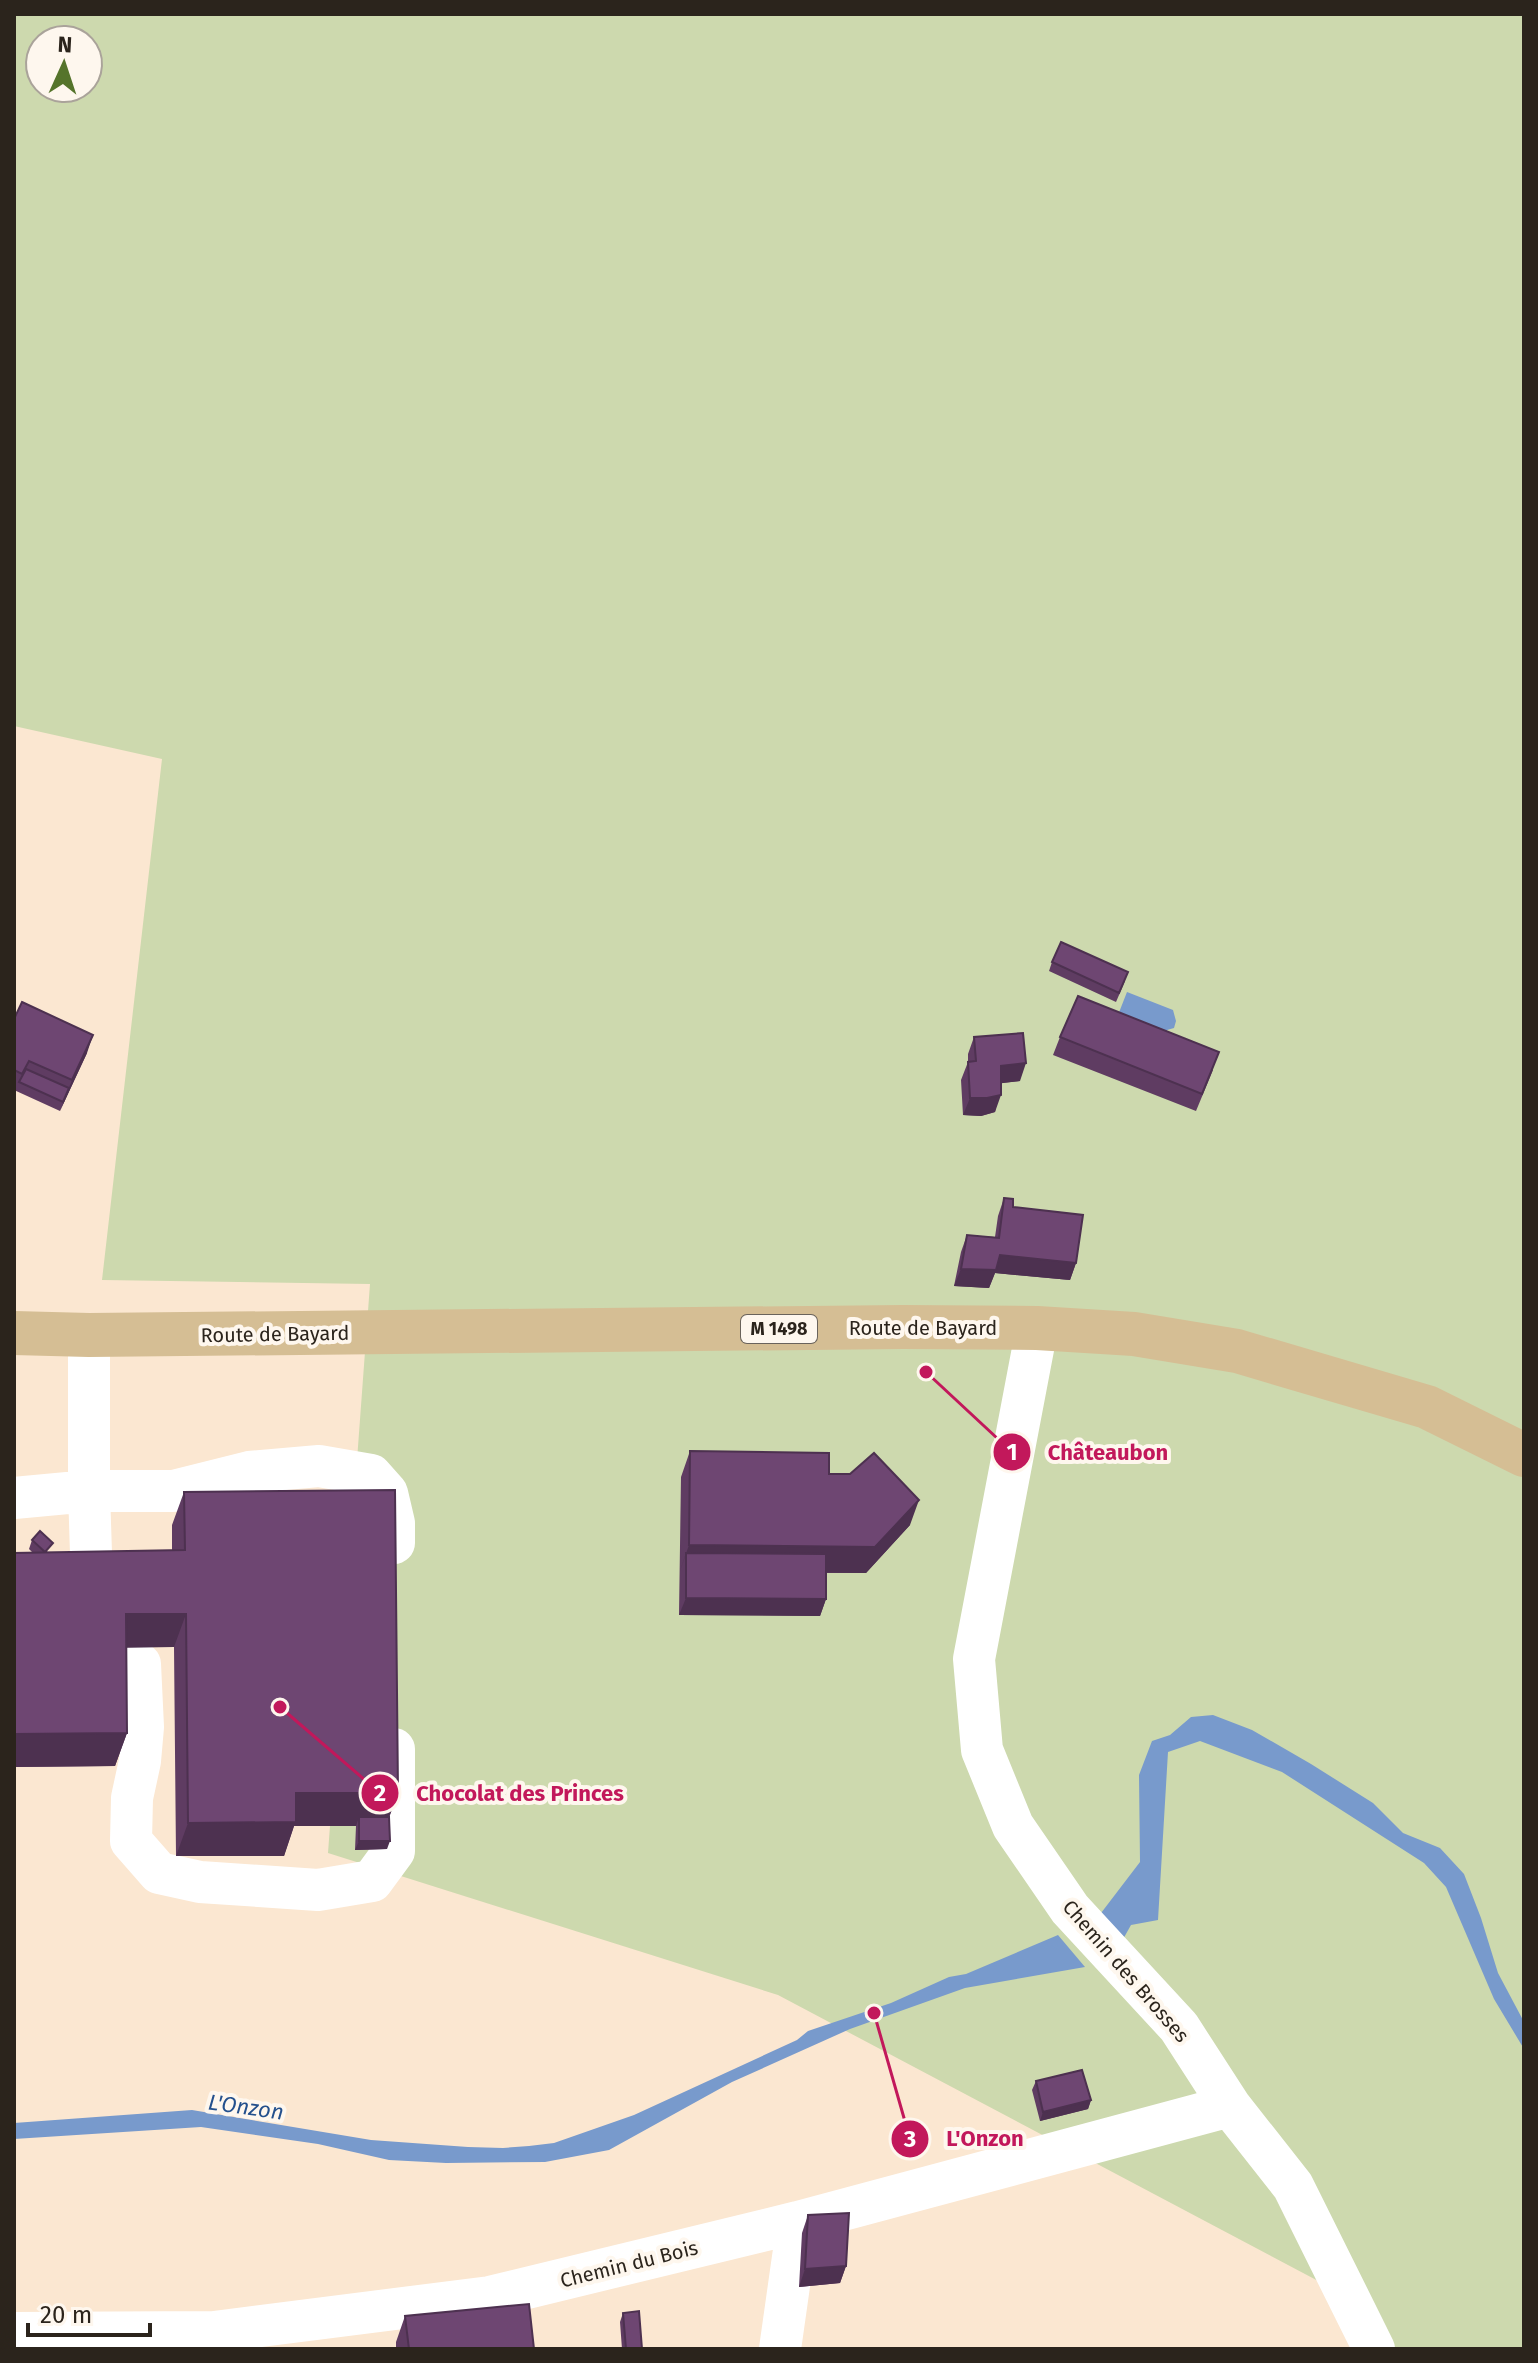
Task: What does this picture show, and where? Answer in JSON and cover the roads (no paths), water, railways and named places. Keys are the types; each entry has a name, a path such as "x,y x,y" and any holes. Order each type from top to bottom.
{"main road":[{"name":"Route de Bayard","path":"14,1333 1037,1328 1134,1334 1237,1351 1427,1407 1524,1455"}],"street":[{"name":"Chemin des Brosses","path":"1037,1328 974,1659 982,1750 1013,1826 1070,1909 1179,2027 1230,2106 1293,2186 1374,2349"},
{"path":"89,1335 92,1585"},
{"path":"14,1498 89,1491 173,1491 249,1472 319,1466 371,1475 387,1493 394,1523 394,1586"},
{"path":"140,1664 143,1727 132,1798 131,1841 159,1873 200,1882 318,1890 372,1881 394,1851 394,1710"},
{"name":"Chemin du Bois","path":"14,2333 214,2332 490,2297 798,2222 1230,2106"},
{"path":"780,2349 798,2222"}],"water":[{"path":"1127,992 1173,1010 1174,1028 1167,1030 1166,1034 1118,1015"},
{"path":"1213,1715 1252,1730 1311,1764 1373,1803 1403,1833 1440,1848 1464,1874 1498,1973 1524,2022 1524,2049 1494,1999 1446,1887 1424,1863 1282,1772 1200,1741 1168,1752 1158,1920 1131,1925 1122,1941 1098,1917 1140,1862 1139,1775 1152,1741 1170,1735 1191,1717"},
{"path":"1058,1935 1085,1967 965,1988 850,2029 732,2082 609,2150 545,2162 446,2163 389,2160 318,2144 201,2127 14,2139 14,2123 192,2110 371,2140 503,2148 554,2143 634,2115 797,2040 808,2031 891,2003"}],"place":[{"name":"Châteaubon","path":"926,1372"},
{"name":"Chocolat des Princes","path":"280,1707"},
{"name":"L'Onzon","path":"874,2013"}]}
